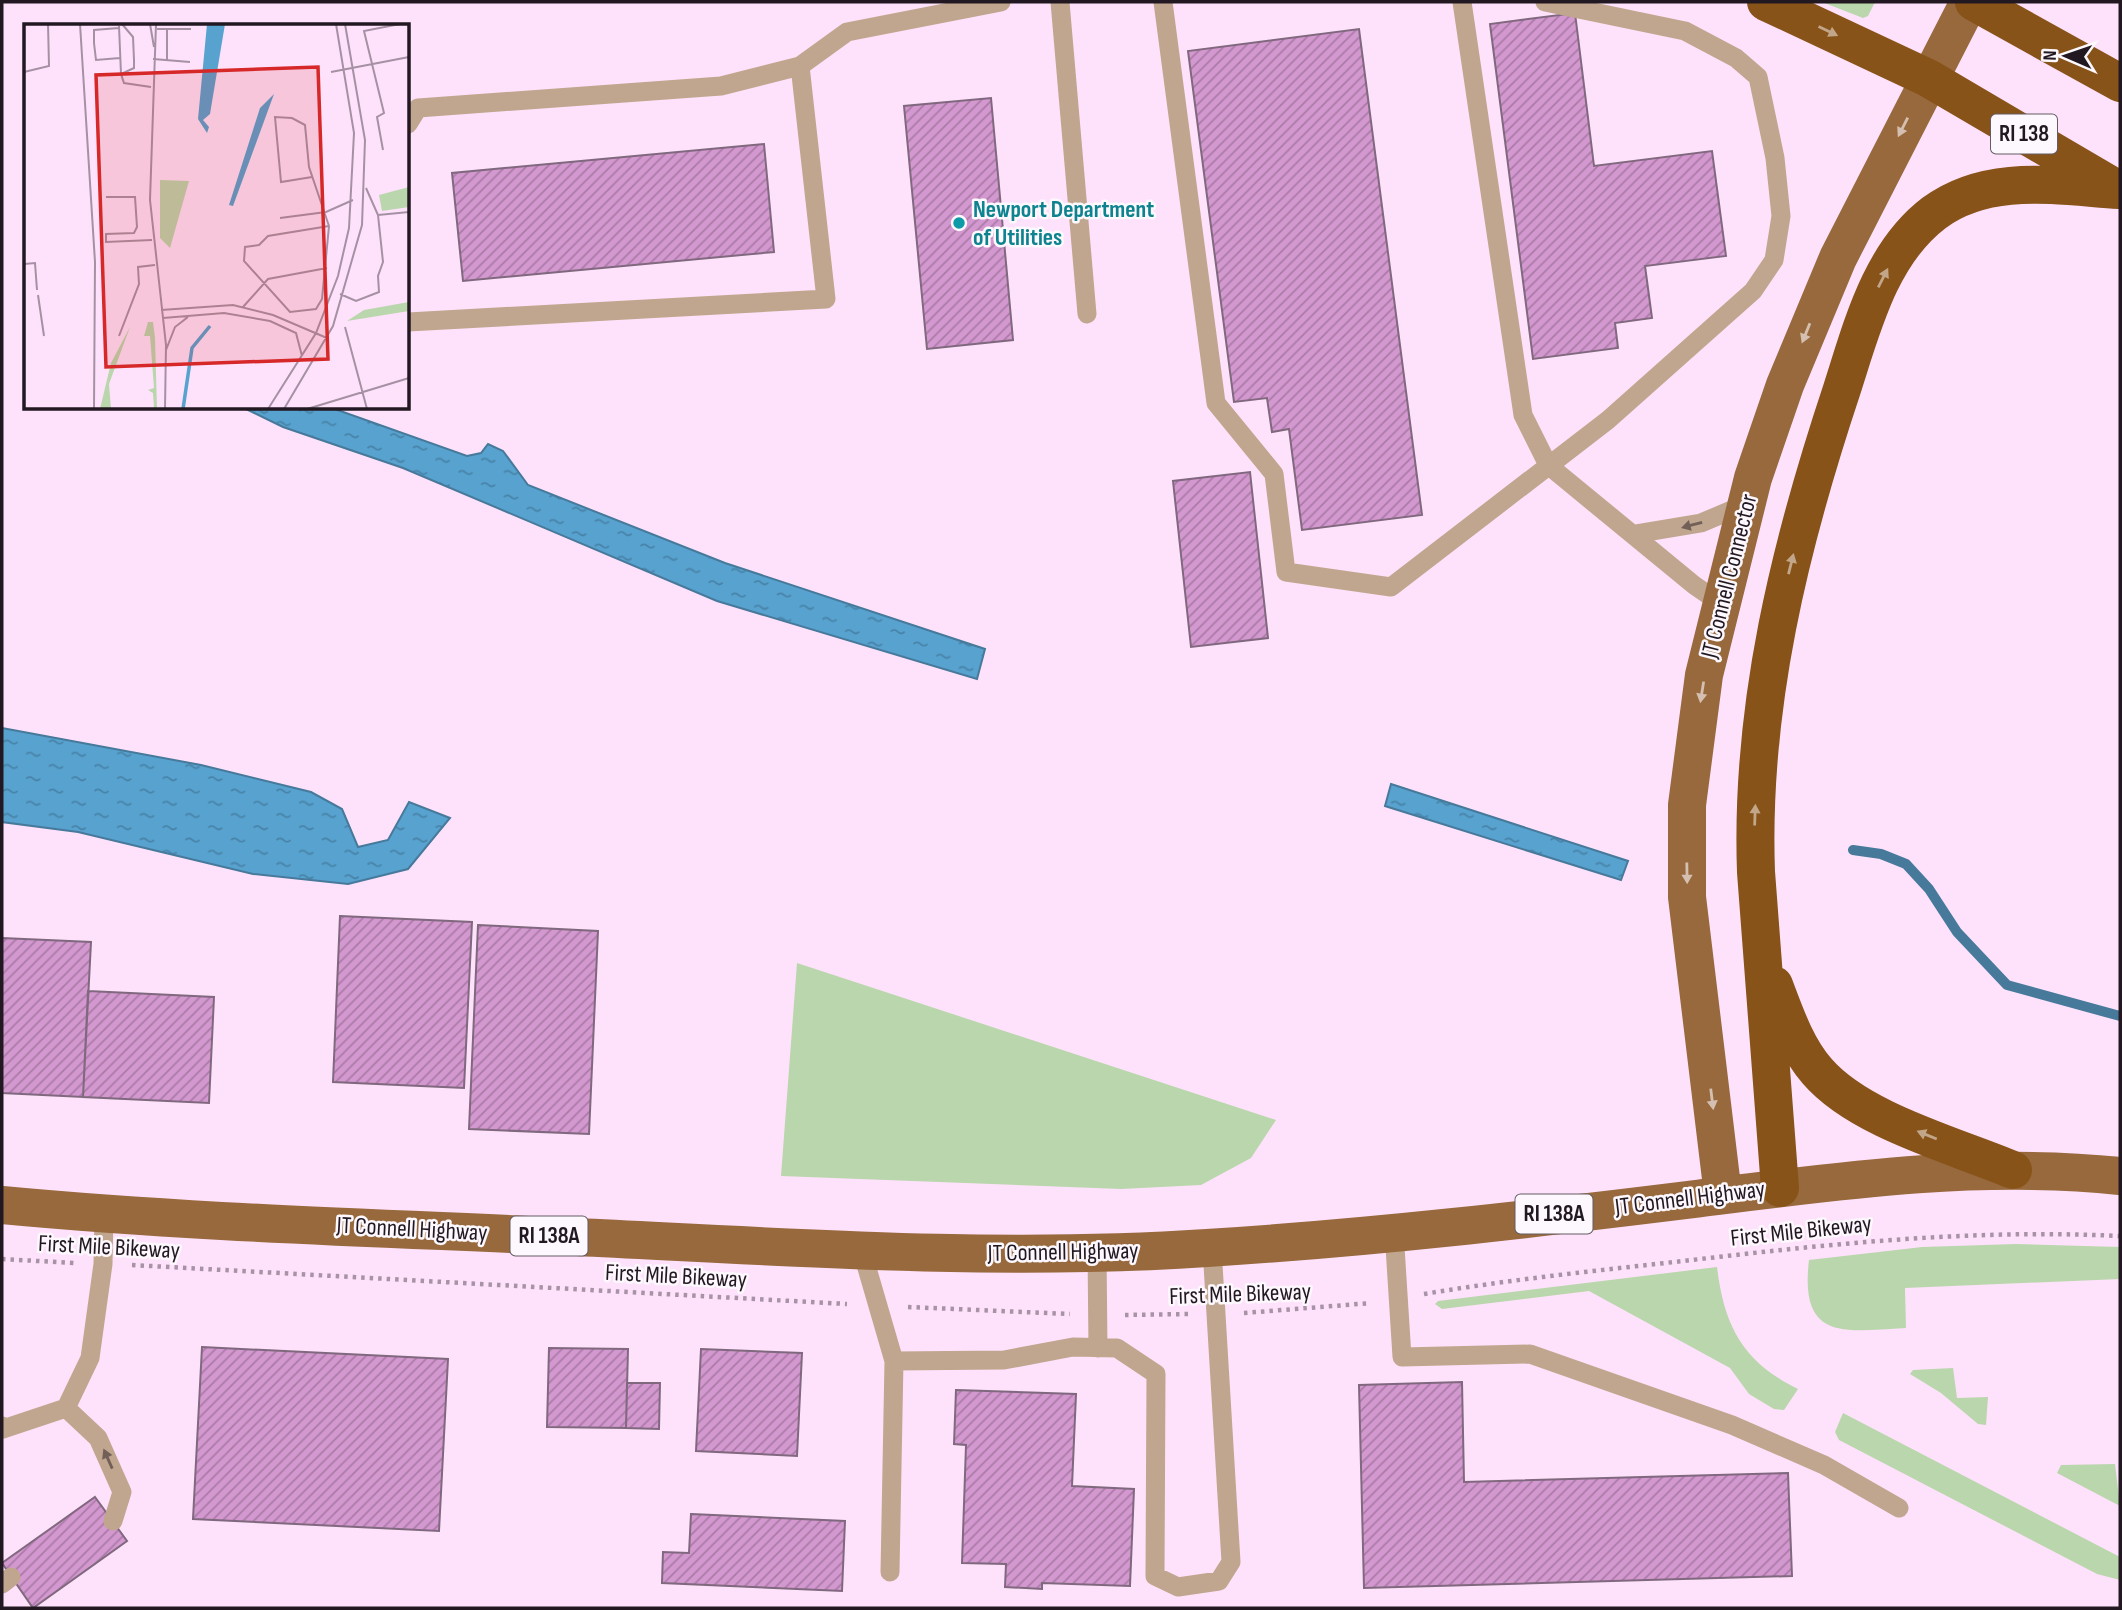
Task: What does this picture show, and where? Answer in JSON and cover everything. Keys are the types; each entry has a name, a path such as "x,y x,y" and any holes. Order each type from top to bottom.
{"highway":[{"name":"RI 138","path":"1766,2 1928,78 2120,190"},
{"path":"1971,2 2120,83"},
{"path":"1780,1188 1768,1061 1756,850 1756,784 1763,707 1776,631 1813,480 1863,325 1879,286 1899,249 1936,212 1969,195 2018,184 2120,190"},
{"path":"1763,957 1805,1055 1836,1090 1867,1110 2012,1170"}],"main road":[{"name":"JT Connell Connector","path":"1723,1195 1691,932 1686,843 1696,723 1720,603 1746,504 1780,397 1824,288 1928,78 1971,2"},
{"name":"JT Connell Highway","path":"2,1205 104,1213 862,1251 1097,1252 1212,1248 1394,1231 1876,1177 2012,1170 2120,1175"}],"lane":[{"path":"410,121 418,108 720,86 800,66 847,32 1001,2"},
{"path":"1060,2 1087,314"},
{"path":"1163,2 1216,402 1274,474 1286,572 1391,587 1608,420 1753,290 1774,260 1781,216 1774,158 1758,77 1737,58 1685,31 1545,2"},
{"path":"1462,2 1523,415 1548,465 1694,585 1720,603"},
{"path":"410,322 826,299 800,66"},
{"path":"1635,534 1701,523 1746,504"},
{"path":"2,1428 66,1408 90,1358 103,1264 104,1213"},
{"path":"1394,1231 1402,1357 1530,1354 1732,1425 1824,1465 1899,1508"},
{"path":"894,1361 1004,1360 1073,1347 1117,1348 1156,1374 1155,1576 1178,1587 1219,1581 1230,1562 1212,1248"},
{"path":"862,1251 894,1361 890,1572"},
{"path":"1097,1252 1098,1348"},
{"path":"66,1408 98,1438 122,1492 113,1521"}],"path":[{"name":"First Mile Bikeway","path":"1445,1291 1731,1255 1911,1237 2007,1232 2120,1236"},
{"name":"First Mile Bikeway","path":"2,1259 877,1306 1098,1315 1216,1314 1348,1307"}],"green space":[{"path":"1822,2 1875,2 1868,16 1863,18"},
{"path":"797,963 1276,1120 1251,1158 1201,1185 1121,1189 781,1176"},
{"path":"2016,1244 2120,1247 2120,1279 1905,1288 1906,1328 1846,1330 1819,1319 1812,1306 1808,1287 1809,1260 1922,1247"},
{"path":"1717,1267 1725,1307 1740,1340 1763,1367 1798,1389 1784,1410 1774,1409 1749,1394 1730,1368 1589,1291 1442,1309 1435,1304 1438,1301"},
{"path":"1953,1368 1957,1398 1988,1397 1986,1425 1978,1424 1941,1393 1910,1374 1913,1370"},
{"path":"1843,1413 2120,1557 2120,1580 2097,1574 1839,1440 1835,1432"},
{"path":"2115,1464 2120,1506 2057,1473 2061,1465"}],"water":[{"path":"248,410 338,410 467,456 481,453 488,444 503,451 528,485 725,563 985,649 977,679 717,601 403,468 283,427"},
{"path":"2,728 201,765 311,792 342,809 358,847 388,840 409,802 450,818 408,869 348,884 253,874 78,832 2,822"},
{"path":"1391,784 1628,861 1621,880 1385,806"}],"building":[{"path":"1575,13 1594,166 1712,151 1726,256 1645,266 1652,318 1615,323 1618,348 1533,359 1490,24"},
{"path":"1359,29 1422,515 1302,530 1289,429 1272,432 1267,398 1234,402 1188,51"},
{"name":"Newport Department of Utilities","path":"991,98 1013,340 927,349 904,106"},
{"path":"764,144 774,252 463,281 452,173"},
{"path":"1250,472 1268,638 1191,647 1173,481"},
{"path":"340,916 472,922 464,1088 333,1082"},
{"path":"478,925 598,931 589,1134 469,1129"},
{"path":"2,938 91,942 83,1097 2,1093"},
{"path":"88,991 214,997 209,1103 83,1097"},
{"path":"202,1347 448,1359 439,1531 193,1519"},
{"path":"549,1348 628,1349 626,1428 547,1427"},
{"path":"701,1349 802,1353 797,1456 696,1451"},
{"path":"1462,1382 1464,1482 1788,1473 1792,1576 1364,1588 1359,1385"},
{"path":"627,1383 660,1383 659,1429 626,1428"},
{"path":"956,1390 1076,1394 1072,1486 1134,1489 1130,1586 1042,1583 1042,1589 1005,1587 1006,1564 962,1563 966,1445 954,1444"},
{"path":"95,1497 127,1541 33,1608 2,1563"},
{"path":"691,1514 845,1521 842,1591 662,1583 663,1552 689,1553"}],"waterway":[{"path":"1853,850 1881,854 1906,864 1929,889 1957,932 2007,985 2120,1016"}],"place":[{"name":"Newport Department of Utilities","path":"959,223"}]}
